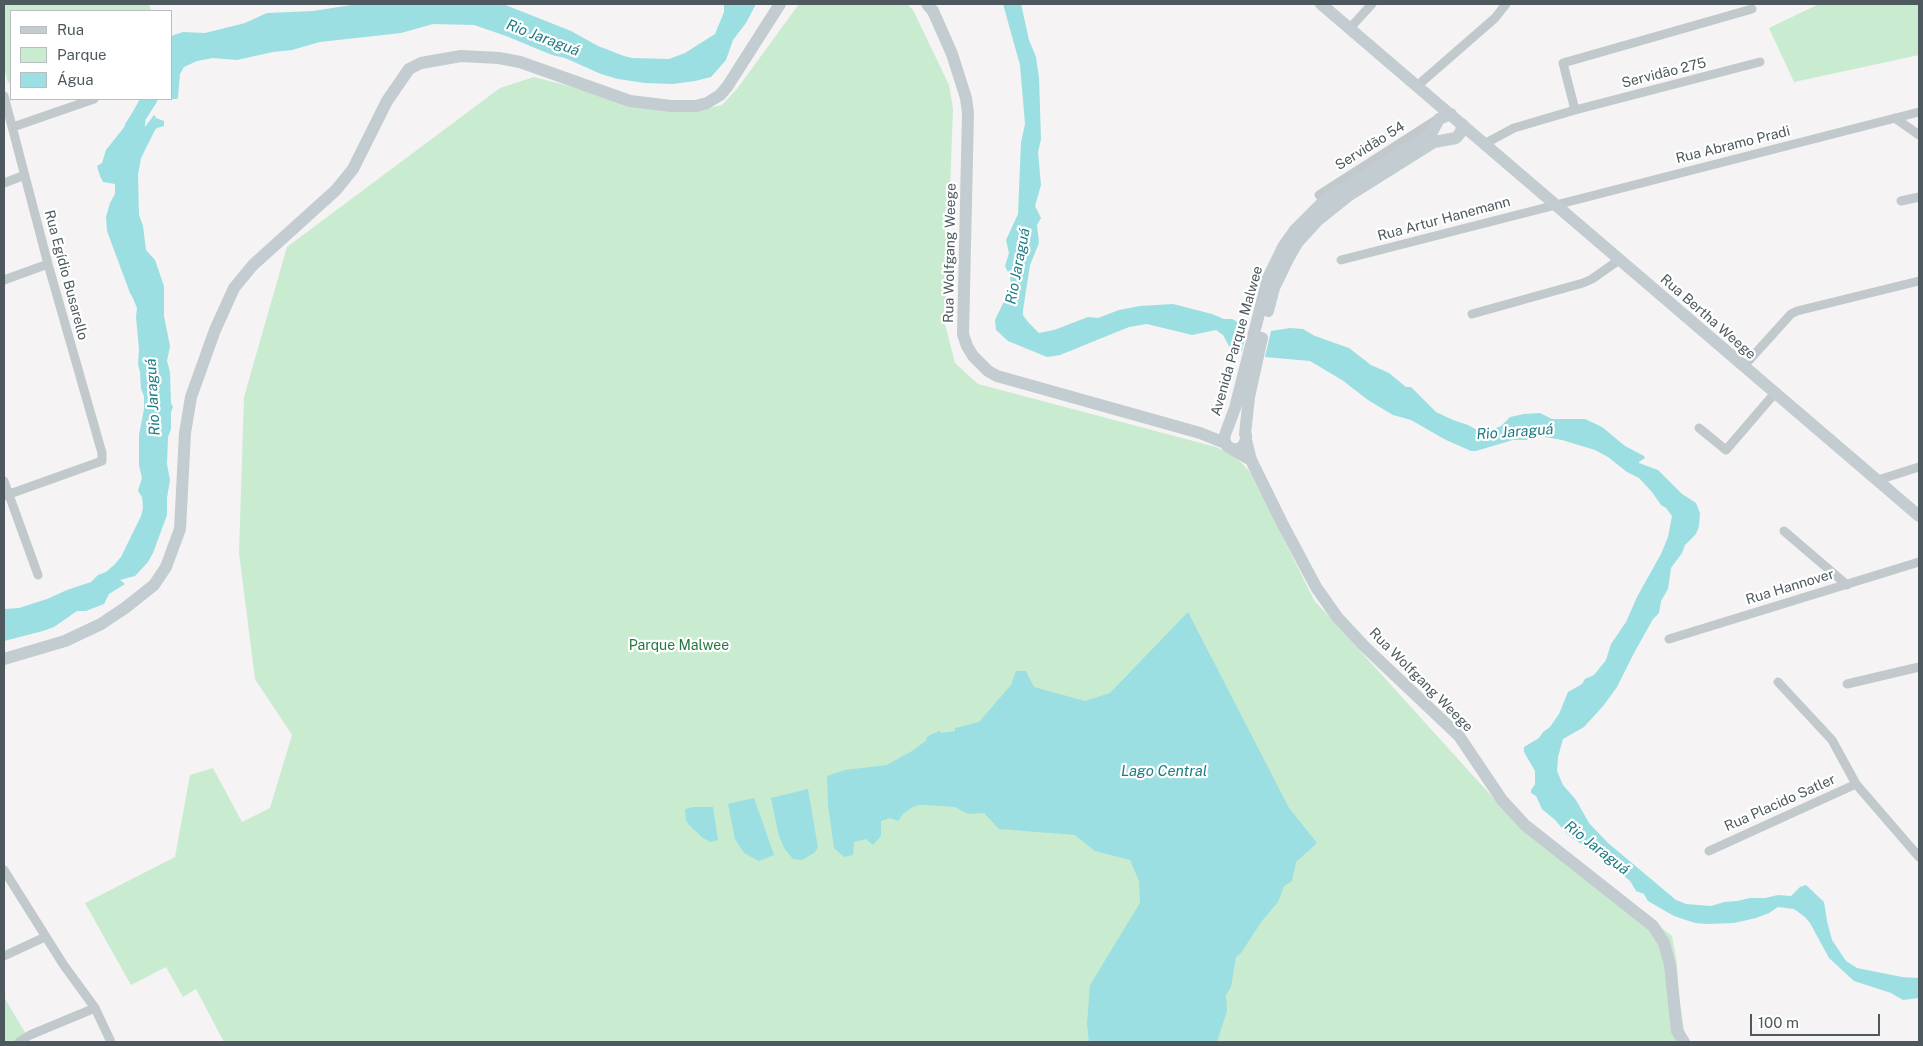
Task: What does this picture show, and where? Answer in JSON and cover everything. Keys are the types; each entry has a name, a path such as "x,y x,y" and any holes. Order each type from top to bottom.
{"main road":[{"path":"4,659 65,640 101,624 126,608 154,585 166,567 180,529 185,433 191,397 214,330 234,288 254,264 342,183 353,169 387,101 408,70 421,63 461,56 499,58 520,62 630,100 671,106 696,106 707,103 720,95 727,87 780,4"},
{"name":"Rua Wolfgang Weege","path":"927,4 933,12 952,54 966,98 968,114 963,334 973,356 988,371 997,376 1226,439 1251,460"},
{"name":"Rua Bertha Weege","path":"1321,4 1451,114 1460,130 1482,141 1743,367 1919,516"},
{"path":"1432,99 1438,136 1442,140 1450,140 1460,130"},
{"path":"1436,124 1442,117 1451,114"},
{"name":"Avenida Parque Malwee","path":"1226,439 1235,408 1249,373 1261,322 1266,285 1276,261 1291,236 1304,220 1336,192 1431,134 1436,124"},
{"name":"Avenida Parque Malwee","path":"1261,322 1279,275 1297,243 1306,232 1336,204 1434,142 1442,140"},
{"name":"Avenida Parque Malwee","path":"1246,437 1249,373"},
{"path":"1236,428 1246,437 1240,448 1226,439 1236,428"},
{"name":"Rua Wolfgang Weege","path":"1246,437 1251,460 1282,523 1316,588 1337,617 1364,646 1459,736 1502,800 1525,825 1653,926 1664,943 1670,965 1677,1031 1684,1042"}],"street":[{"path":"1350,28 1372,4"},
{"path":"1417,86 1495,18 1506,4"},
{"path":"1575,110 1563,62 1748,6"},
{"name":"Servidão 275","path":"1482,141 1514,128 1575,110 1760,62"},
{"name":"Rua Egídio Busarello","path":"4,96 48,264 102,453 102,461 6,495"},
{"path":"13,127 91,100"},
{"name":"Rua Abramo Pradi","path":"1554,204 1919,112"},
{"path":"1895,118 1919,134"},
{"name":"Servidão 54","path":"1319,195 1436,124"},
{"path":"4,183 25,175"},
{"path":"1901,201 1919,197"},
{"name":"Rua Artur Hanemann","path":"1341,260 1554,204"},
{"path":"1472,314 1583,283 1619,260"},
{"path":"4,280 48,264"},
{"path":"1743,367 1791,314 1796,311 1919,281"},
{"path":"1699,428 1726,450 1775,393"},
{"path":"1878,480 1919,467"},
{"path":"4,481 6,495 38,574"},
{"path":"1784,531 1847,585"},
{"name":"Rua Hannover","path":"1669,638 1919,562"},
{"path":"1847,684 1919,666"},
{"path":"1778,682 1832,740 1856,784"},
{"name":"Rua Placido Satler","path":"1709,851 1856,784 1918,852"},
{"path":"4,870 45,936 95,1008 111,1042"},
{"path":"4,956 45,936"},
{"path":"19,1042 30,1035 95,1008"}],"green space":[{"path":"4,4 149,4 151,10 10,10 10,82 8,83 4,67"},
{"name":"Parque Malwee","path":"799,4 907,4 913,10 949,85 953,109 945,324 955,363 978,384 1216,447 1236,457 1250,472 1314,600 1496,801 1672,936 1684,1029 1682,1042 224,1042 196,989 183,997 166,967 131,985 85,903 175,857 190,775 213,768 242,822 270,808 292,735 255,679 239,553 244,397 287,247 500,88 534,77 646,106 697,111 722,105 737,89"},
{"path":"1819,4 1919,4 1919,55 1794,82 1769,28"},
{"path":"4,997 26,1034 27,1042 4,1042"}],"water":[{"path":"358,4 503,4 571,31 598,46 624,56 669,59 685,53 715,34 724,12 724,4 756,4 746,23 733,40 726,60 711,77 695,81 673,84 645,83 618,79 474,25 433,24 401,33 320,42 292,50 237,60 213,58 197,61 184,67 180,74 178,97 177,99 172,99 172,36 183,32 205,33 245,23 267,13 313,11"},
{"path":"1003,4 1021,4 1029,40 1036,57 1039,78 1041,139 1038,152 1041,185 1035,206 1041,218 1037,225 1039,243 1030,265 1023,315 1039,333 1054,330 1088,317 1098,318 1119,310 1140,306 1173,304 1224,319 1232,319 1247,327 1242,351 1229,346 1223,335 1216,330 1192,335 1147,324 1129,327 1060,355 1047,357 1008,341 996,330 995,320 1011,287 1010,276 1005,266 1009,253 1006,240 1018,214 1021,142 1025,124 1020,65"},
{"path":"139,100 153,100 146,102 142,107 142,109 146,110 145,127 154,115 156,117 153,121 156,118 164,121 164,126 155,130 141,158 138,175 139,215 143,226 146,250 155,260 164,286 164,316 170,346 167,361 170,372 171,403 173,407 171,412 171,429 168,437 167,464 170,480 167,515 148,562 135,576 120,580 125,584 109,594 104,604 86,611 77,611 54,627 4,641 4,609 19,608 47,599 91,582 98,575 106,572 121,557 143,508 142,497 138,491 142,478 139,465 139,435 144,409 144,396 141,389 138,365 137,308 107,231 106,217 115,194 115,184 103,182 97,166 102,163 106,150 125,126"},
{"path":"1290,328 1303,329 1315,336 1349,348 1371,365 1389,373 1406,387 1411,387 1436,412 1479,431 1491,430 1501,426 1510,417 1524,414 1540,413 1552,419 1585,419 1602,427 1625,446 1644,456 1645,458 1639,463 1658,470 1682,494 1696,503 1700,513 1699,526 1696,534 1685,545 1682,553 1671,568 1668,589 1661,601 1659,613 1653,619 1617,687 1604,705 1584,727 1563,739 1558,757 1557,771 1563,785 1576,800 1589,823 1608,843 1676,900 1686,904 1711,906 1750,898 1765,898 1778,895 1791,896 1800,887 1806,885 1824,902 1832,940 1846,961 1857,968 1902,977 1919,978 1919,998 1903,1000 1891,993 1854,981 1829,958 1810,923 1794,909 1778,907 1756,918 1734,923 1695,923 1674,916 1648,901 1644,894 1636,891 1630,881 1611,865 1567,834 1542,809 1536,796 1531,793 1535,784 1535,771 1524,752 1524,747 1539,738 1550,727 1559,714 1568,692 1582,684 1585,679 1594,675 1606,660 1611,644 1626,622 1668,537 1672,516 1639,478 1595,450 1562,440 1539,436 1526,440 1513,440 1471,451 1446,440 1411,420 1393,415 1368,400 1342,380 1310,361 1265,357 1271,331"},
{"name":"Lago Central","path":"1188,612 1289,808 1317,843 1296,862 1292,881 1284,886 1278,902 1261,922 1241,953 1236,957 1231,987 1226,995 1227,1011 1217,1042 1089,1042 1087,1024 1090,985 1140,903 1139,881 1130,860 1095,851 1075,835 999,829 984,813 968,814 955,807 928,805 919,805 911,808 898,821 890,818 881,821 881,836 873,845 866,839 854,842 853,855 844,857 834,848 828,805 827,776 845,770 887,765 912,751 932,734 940,731 941,733 955,731 955,728 979,722 1011,685 1016,671 1026,671 1034,687 1085,701 1110,693"},
{"path":"808,789 818,848 814,853 802,860 793,859 784,848 778,833 771,798"},
{"path":"754,798 774,855 759,861 744,853 735,839 728,804"},
{"path":"713,807 718,840 710,842 689,825 686,820 685,809"}],"waterway":[{"name":"Rio Jaraguá","path":"132,127 149,100"}]}
